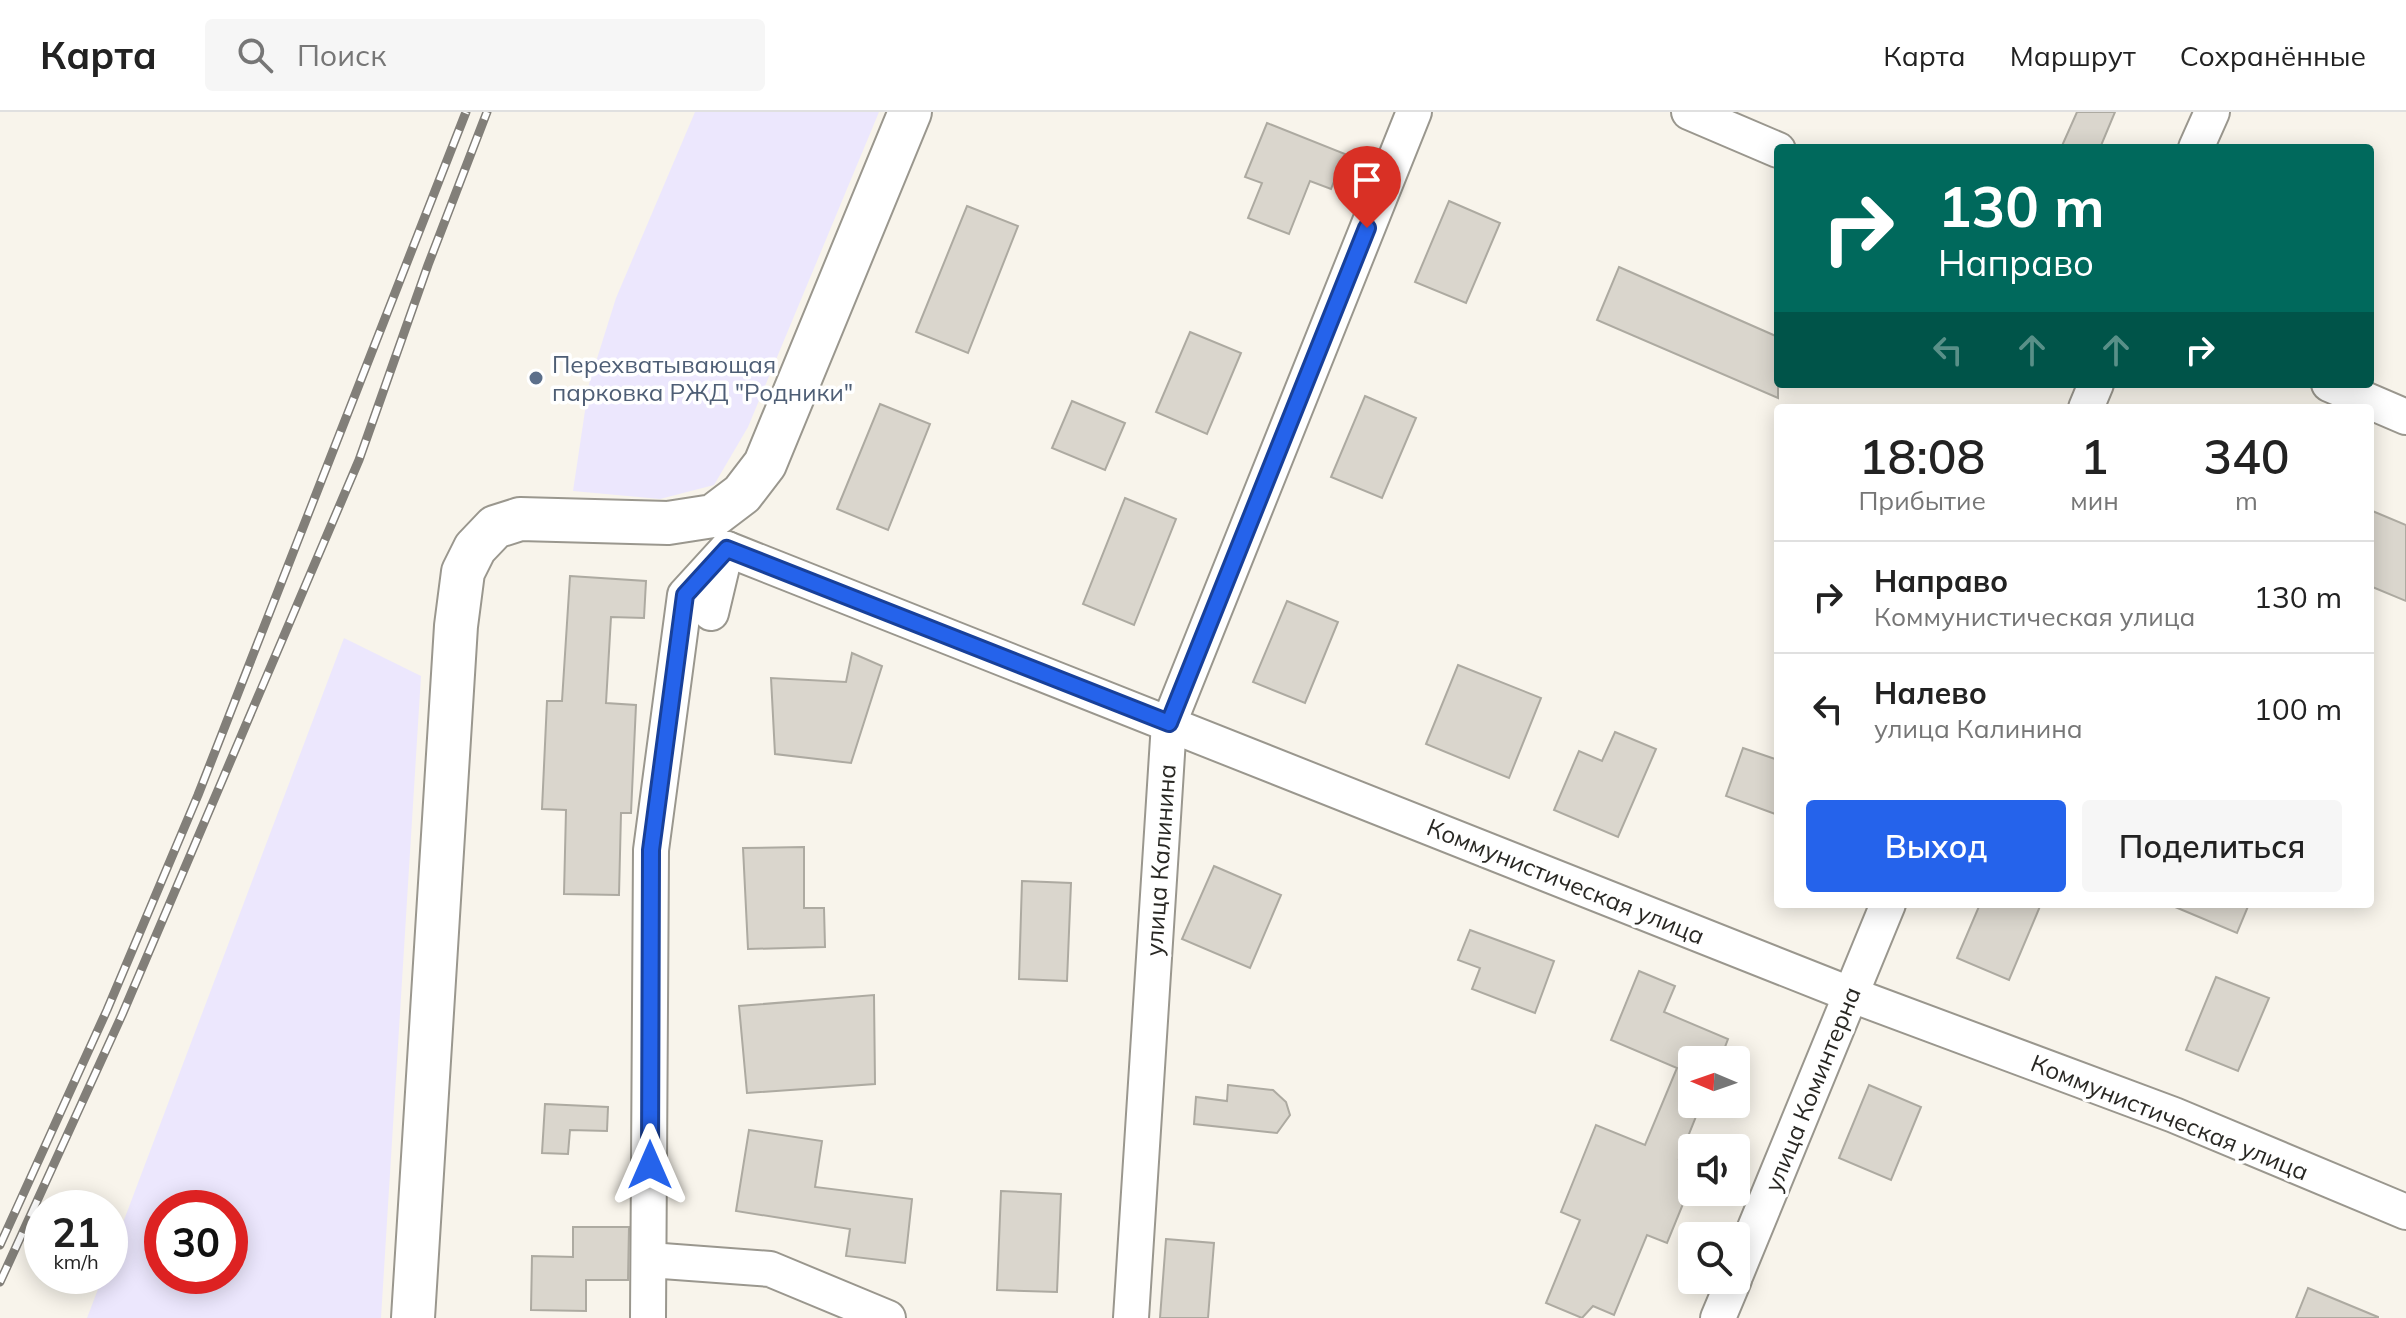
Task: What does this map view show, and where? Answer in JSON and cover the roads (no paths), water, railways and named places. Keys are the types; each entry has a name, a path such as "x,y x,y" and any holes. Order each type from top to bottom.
{"main road":[{"path":"413,1318 456,626 463,572 475,548 495,527 520,519 668,523 720,533 742,494 765,464 910,112"}],"street":[{"name":"улица Калинина","path":"1131,1318 1169,723 1414,112"},
{"path":"1689,112 1774,148"},
{"path":"2198,144 2212,112"},
{"path":"2338,388 2406,417"},
{"path":"711,613 720,533"},
{"path":"648,1318 651,850 685,595 720,533"},
{"name":"Коммунистическая улица","path":"720,533 1169,723 1852,995 2174,1115 2406,1212"},
{"name":"улица Коминтерна","path":"1750,1240 1886,908"},
{"path":"649,1260 770,1269 888,1318"},
{"path":"1718,1318 1728,1294"}],"railway":[{"path":"0,1245 107,1010 198,795 466,112"},
{"path":"0,1282 122,1015 359,460 428,265 487,112"}],"place":[{"name":"Перехватывающая парковка РЖД \"Родники\"","path":"536,378"}]}
